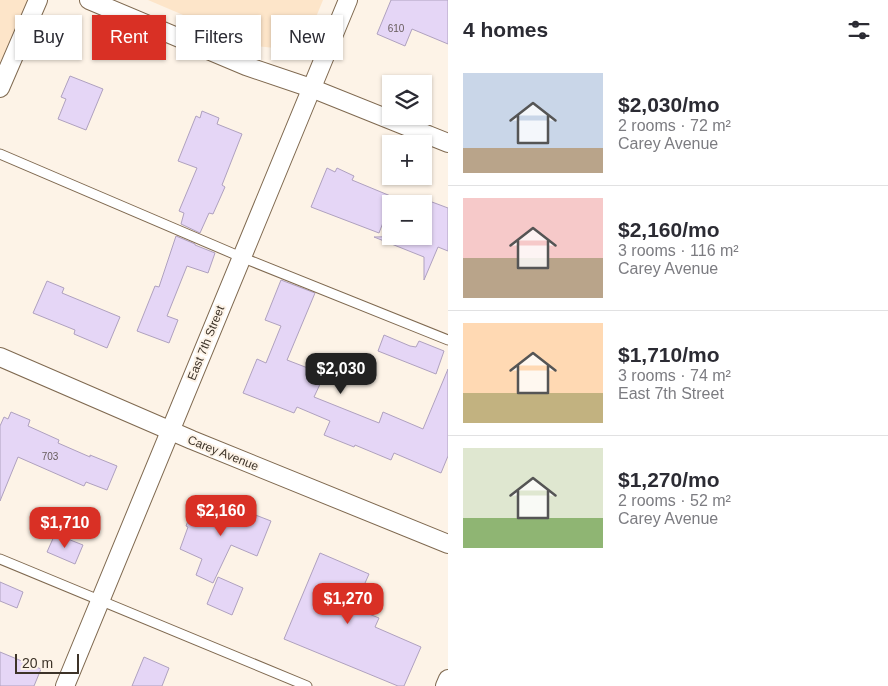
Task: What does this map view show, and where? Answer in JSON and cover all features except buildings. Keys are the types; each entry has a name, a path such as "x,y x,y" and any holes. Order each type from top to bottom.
{"street":[{"path":"2,80 38,0"},
{"path":"89,0 246,66 311,88 448,143"},
{"name":"East 7th Street","path":"65,686 348,0"},
{"name":"Carey Avenue","path":"0,357 170,431 448,544"},
{"path":"445,686 448,679"}],"lane":[{"path":"0,154 241,257 448,340"},
{"path":"0,559 307,686"}],"shaded area":[{"path":"0,0 34,0 28,15 15,15 15,47 0,84"},
{"path":"148,0 323,0 317,15 271,15 271,48 261,47 261,15 183,15"}]}
